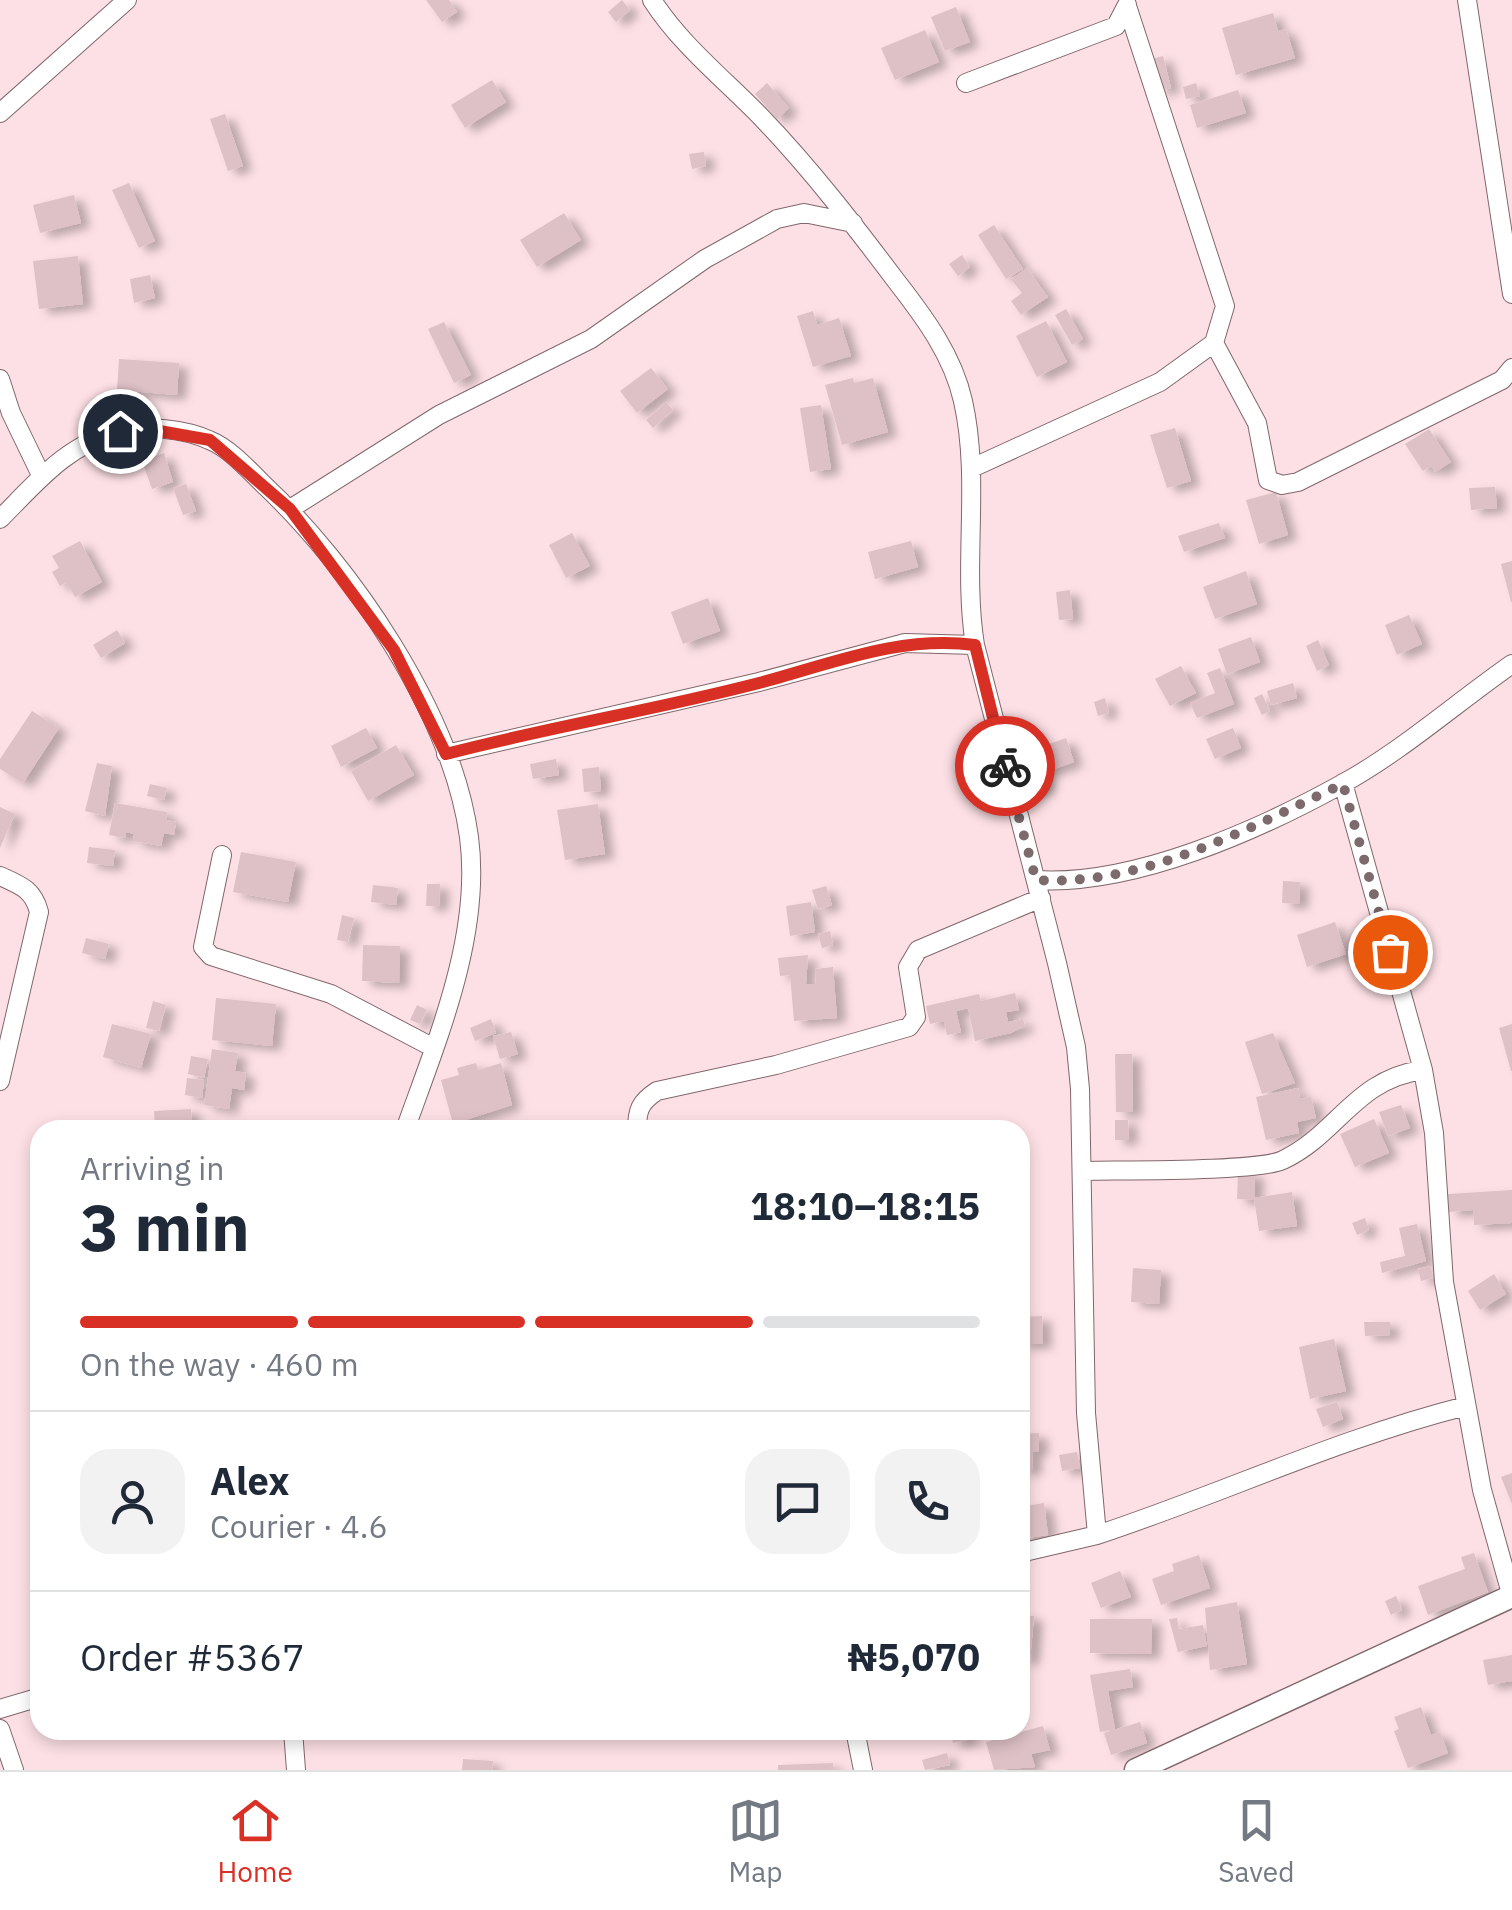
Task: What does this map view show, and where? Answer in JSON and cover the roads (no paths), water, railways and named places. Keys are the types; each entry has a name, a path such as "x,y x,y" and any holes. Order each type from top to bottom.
{"main road":[{"path":"1136,1770 1512,1596"}],"street":[{"path":"0,113 127,0"},
{"path":"652,0 669,26 761,118 853,223 932,329 953,368 963,399 972,468 969,606 975,645 998,724 1009,790 1076,1046 1086,1413 1097,1534"},
{"path":"1467,0 1512,294"},
{"path":"972,468 1160,382 1214,342 1225,306 1126,3"},
{"path":"966,83 1116,26 1126,3"},
{"path":"290,509 439,415 591,339 729,244 777,219 804,213 853,223"},
{"path":"1214,342 1257,423 1268,480 1282,485 1298,482 1502,380 1512,368"},
{"path":"0,378 10,413 40,475"},
{"path":"0,520 40,475 70,453 120,431 178,432 210,440 290,509 394,650 446,754 469,834 471,878 458,964 409,1120"},
{"path":"446,754 759,682 905,643 975,645"},
{"path":"637,1120 644,1099 657,1091 776,1065 909,1027 916,1017 908,967 918,950 1038,889 1176,856 1343,784 1512,664"},
{"path":"1343,784 1423,1070 1434,1134 1444,1282 1482,1490 1512,1596"},
{"path":"222,855 203,932 203,947 211,956 331,994 434,1048"},
{"path":"0,876 25,886 35,896 39,912 0,1081"},
{"path":"1082,1171 1280,1162 1325,1130 1372,1087 1423,1070"},
{"path":"1030,1551 1097,1534 1218,1495 1342,1443 1466,1406"},
{"path":"0,1709 30,1700"},
{"path":"0,1729 14,1770"},
{"path":"294,1740 296,1770"},
{"path":"857,1740 863,1770"}]}
